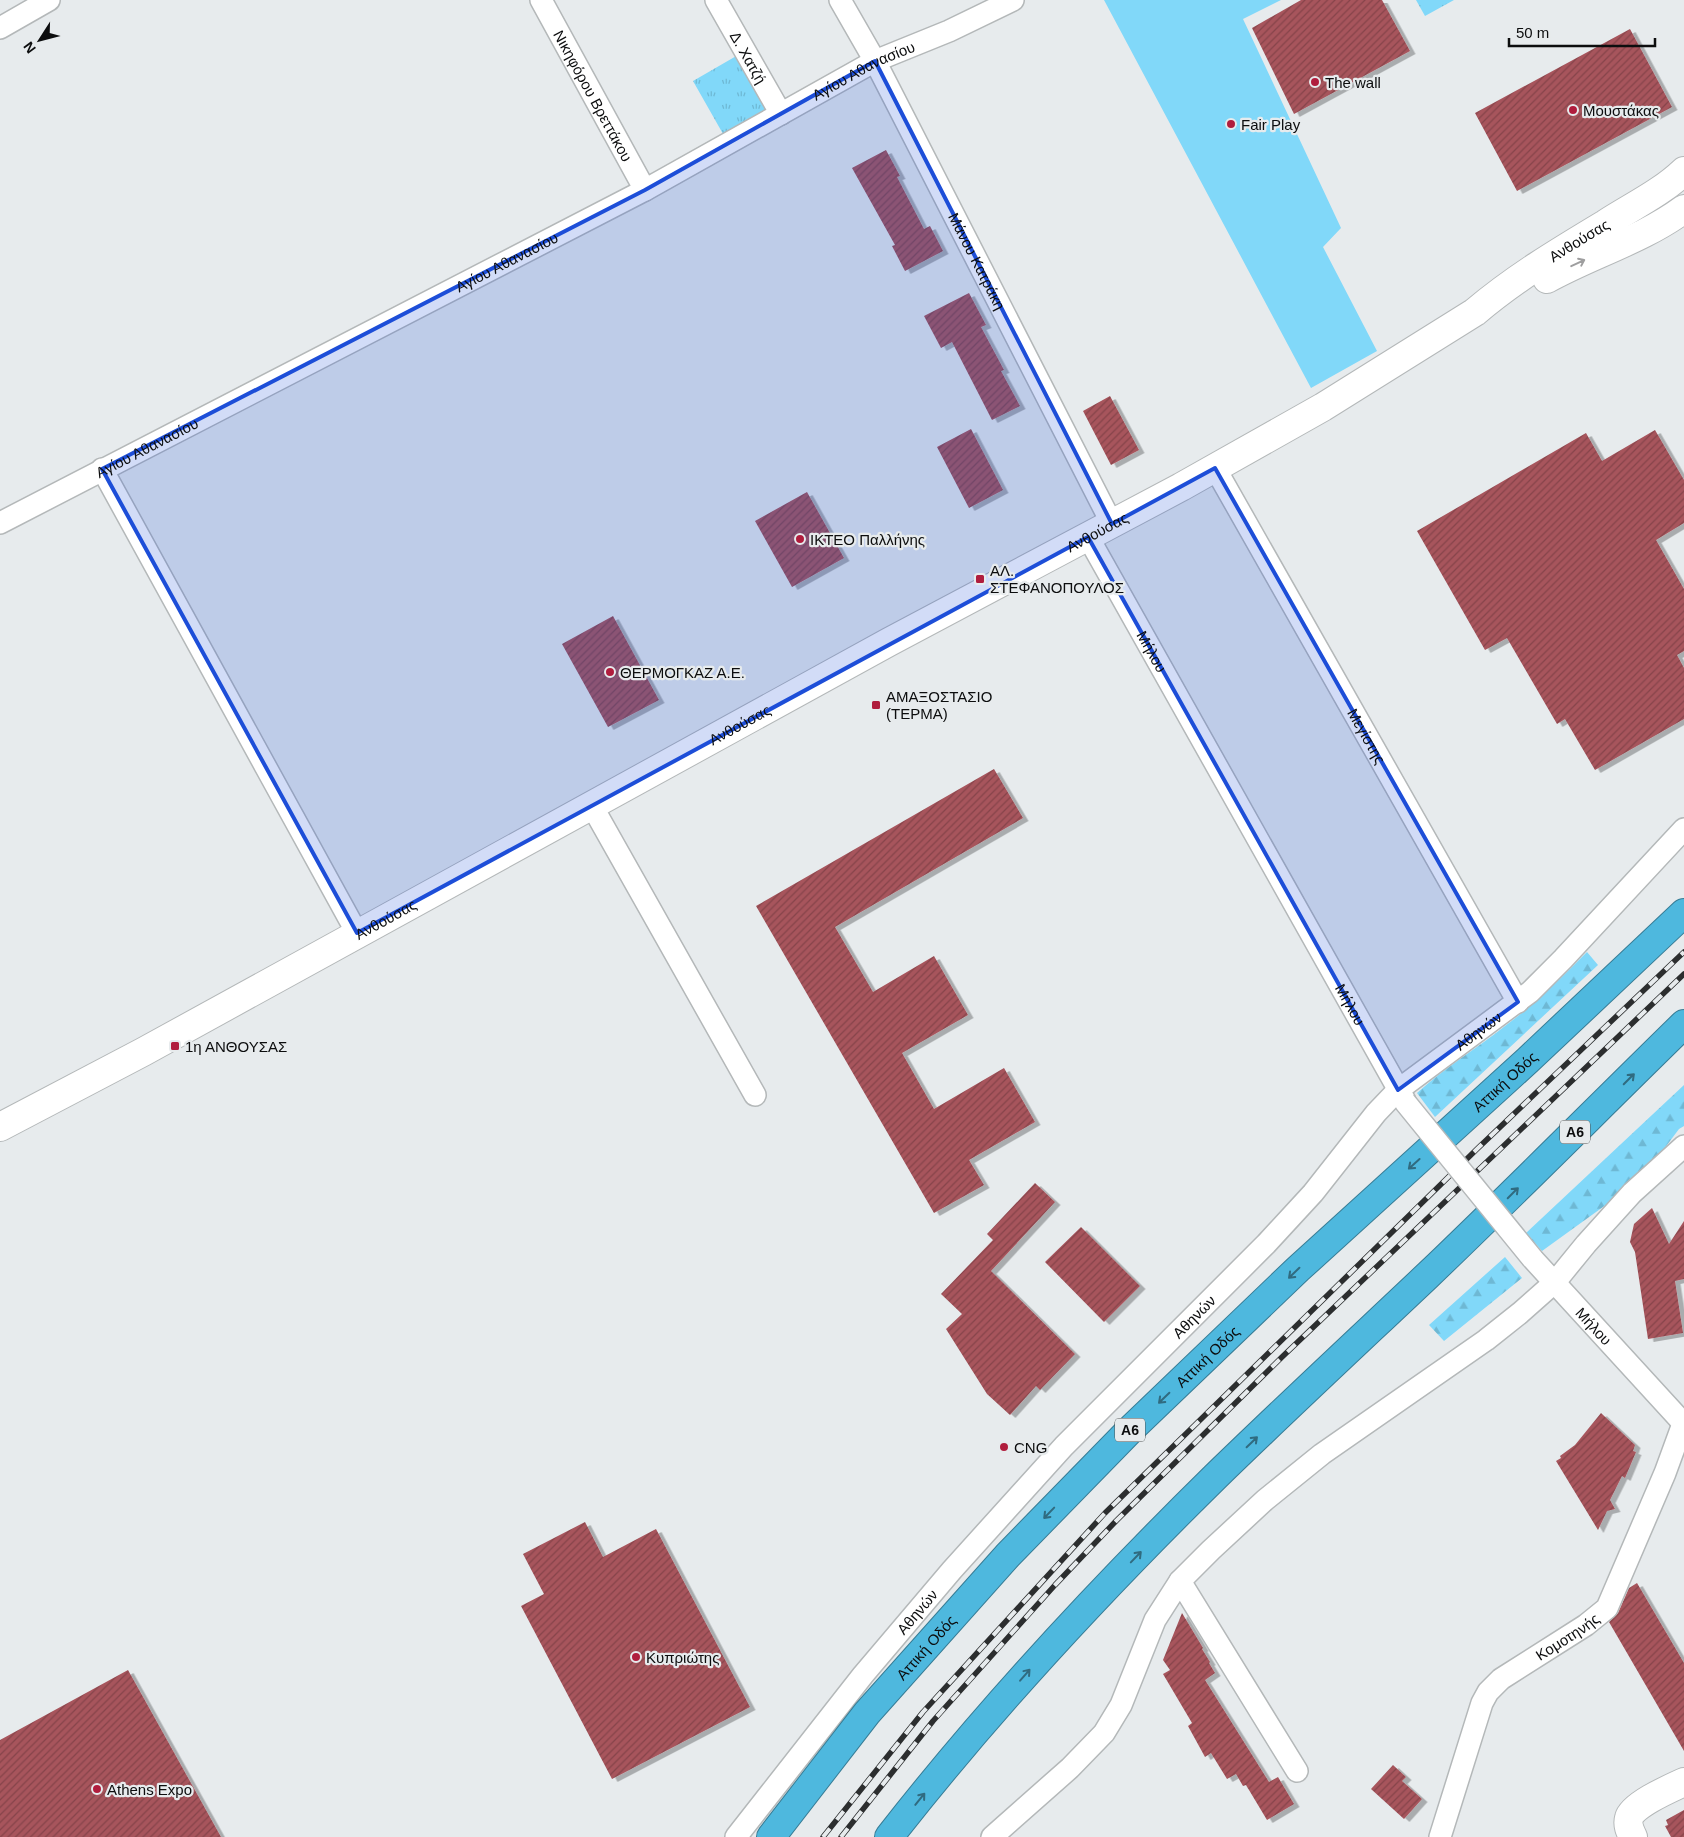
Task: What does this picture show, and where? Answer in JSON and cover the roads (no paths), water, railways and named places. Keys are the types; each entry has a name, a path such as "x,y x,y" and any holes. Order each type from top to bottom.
{"highway":[{"path":"1528,1060 1570,1011 1684,892"},
{"name":"Αττική Οδός","path":"771,1837 867,1712 1015,1548 1131,1429 1292,1276 1528,1060 1684,913"},
{"name":"Α6","path":"890,1837 955,1756 1045,1653 1146,1546 1216,1476 1466,1239 1684,1024"}],"street":[{"path":"0,28 50,0"},
{"name":"Νικηφόρου Βρεττάκου","path":"541,0 645,190"},
{"name":"Δ. Χατζή","path":"716,0 781,114"},
{"name":"Μάνου Κατράκη","path":"840,0 875,61 1112,524"},
{"name":"Αγίου Αθανασίου","path":"0,523 645,190 875,61 949,31 999,3"},
{"name":"Ανθούσας","path":"0,1127 143,1052 889,642 1216,468 1323,407 1475,312 1496,294 1526,273 1660,190 1684,171"},
{"name":"Ανθούσας","path":"1475,312 1499,304 1562,270 1632,239 1673,218 1684,209"},
{"name":"Μεγίστης","path":"1216,468 1518,1002"},
{"path":"102,469 357,933"},
{"name":"Μήλου","path":"1088,537 1402,1096 1532,1258 1684,1422"},
{"path":"592,806 755,1095"},
{"name":"Αθηνών","path":"736,1837 863,1675 952,1570 1064,1446 1266,1244 1313,1194 1376,1113 1402,1096 1518,1002 1563,959 1684,829"},
{"path":"992,1837 1070,1768 1104,1733 1121,1705 1155,1620 1180,1581 1265,1500 1322,1454 1486,1340 1555,1282 1632,1193 1684,1146"},
{"name":"Κομοτηνής","path":"1440,1837 1482,1703 1488,1692 1501,1679 1586,1625 1607,1608 1661,1482 1684,1422"},
{"path":"1180,1581 1297,1771"},
{"path":"1631,1834 1629,1818 1635,1808 1684,1782"}],"railway":[{"path":"823,1837 923,1712 1105,1513 1477,1149 1684,952"},
{"path":"841,1837 933,1721 1055,1585 1116,1521 1282,1357 1684,974"}],"place":[{"name":"The wall","path":"1315,82"},
{"name":"Μουστάκας","path":"1573,110"},
{"name":"Fair Play","path":"1231,124"},
{"name":"ΙΚΤΕΟ Παλλήνης","path":"800,539"},
{"name":"ΑΛ. ΣΤΕΦΑΝΟΠΟΥΛΟΣ","path":"980,579"},
{"name":"ΘΕΡΜΟΓΚΑΖ Α.Ε.","path":"610,672"},
{"name":"ΑΜΑΞΟΣΤΑΣΙΟ (ΤΕΡΜΑ)","path":"876,705"},
{"name":"1η ΑΝΘΟΥΣΑΣ","path":"175,1046"},
{"name":"CNG","path":"1004,1447"},
{"name":"Κυπριώτης","path":"636,1657"},
{"name":"Athens Expo","path":"97,1789"}]}
